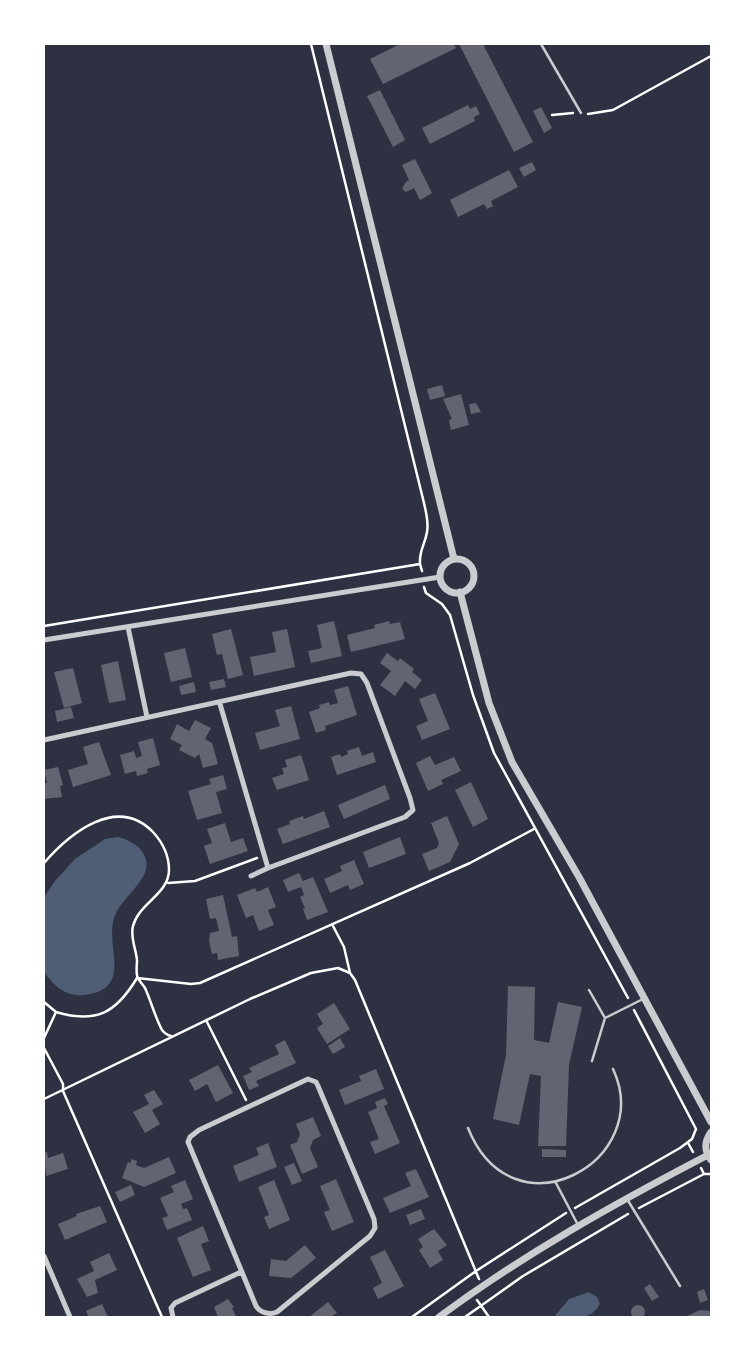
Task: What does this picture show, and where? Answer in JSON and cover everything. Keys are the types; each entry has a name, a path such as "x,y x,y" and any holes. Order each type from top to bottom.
{"street":[{"path":"326,44 454,559"},
{"path":"454,559 466,562 474,572 471,585 460,592 447,589 440,577 444,566 454,559"},
{"path":"44,640 440,577"},
{"path":"460,592 490,703 512,762 579,877 711,1122"},
{"path":"128,627 147,717"},
{"path":"44,740 147,717 220,704 351,673 361,674 367,683 413,810 405,817 251,876"},
{"path":"220,704 268,868"},
{"path":"304,1080 316,1082 375,1224 370,1236 275,1313 257,1309 241,1272 188,1142 193,1133 304,1080"},
{"path":"439,1317 529,1254 626,1198 709,1157 705,1144 711,1132"},
{"path":"44,1256 70,1317"},
{"path":"173,1317 171,1308 174,1303 241,1272"}],"lane":[{"path":"541,44 581,113"},
{"path":"588,990 605,1018"},
{"path":"592,1060 605,1018 645,998"},
{"path":"468,1128 483,1155 507,1175 538,1184 556,1183 589,1166 610,1140 620,1109 619,1087 613,1069"},
{"path":"556,1183 578,1225"},
{"path":"626,1198 680,1286"}],"path":[{"path":"311,44 428,522 427,534 419,552 426,593 442,604 450,615 491,745 534,829 575,898 696,1129 692,1139 680,1148 570,1210 476,1271 412,1317"},
{"path":"552,115 613,110 711,56"},
{"path":"44,626 420,564"},
{"path":"44,863 69,838 85,826 102,819 119,816 133,819 146,825 158,837 167,854 168,883"},
{"path":"137,978 191,984 200,983 470,864 534,829"},
{"path":"172,1037 164,1032 145,988 137,978 133,927 141,910 168,883 195,881 265,855"},
{"path":"333,926 344,947 350,973"},
{"path":"44,1002 56,1012 76,1018 108,1012 126,996 137,978"},
{"path":"44,1038 56,1012"},
{"path":"206,1020 249,1106"},
{"path":"44,1048 63,1084 63,1091 162,1317"},
{"path":"464,1317 523,1276 634,1210 704,1174"},
{"path":"472,1293 489,1317"}],"water":[{"path":"118,837 131,842 142,851 146,860 144,875 122,903 114,918 112,930 114,966 113,976 109,985 99,991 84,995 72,994 61,990 44,972 44,897 55,881 75,859 105,839"},
{"path":"589,1292 597,1297 600,1304 591,1314 574,1318 554,1317 569,1299"}],"building":[{"path":"400,44 454,44 456,48 383,84 370,59"},
{"path":"459,44 483,44 533,142 514,152"},
{"path":"380,90 405,140 393,147 367,96"},
{"path":"468,105 470,109 476,106 480,114 474,117 475,121 430,144 422,128"},
{"path":"541,107 552,128 544,133 533,111"},
{"path":"415,159 432,193 420,200 414,188 406,192 402,189 409,180 402,165"},
{"path":"532,162 536,170 524,177 519,168"},
{"path":"509,170 518,187 491,201 493,206 487,209 484,204 458,217 450,200"},
{"path":"442,385 445,396 430,400 427,389"},
{"path":"461,394 469,425 451,430 449,420 452,419 443,399"},
{"path":"476,403 481,412 471,414 469,404"},
{"path":"334,621 342,656 311,663 308,651 322,648 317,625"},
{"path":"389,621 390,624 400,622 405,639 351,652 347,635 375,628 374,625"},
{"path":"231,629 243,675 228,679 222,654 217,655 212,634"},
{"path":"287,629 295,667 254,676 250,657 276,652 272,632"},
{"path":"185,648 192,677 171,682 164,653"},
{"path":"387,653 398,661 400,658 414,669 412,672 422,680 415,689 405,681 395,696 380,685 391,671 380,663"},
{"path":"118,661 126,700 109,703 101,665"},
{"path":"73,668 82,703 64,708 54,672"},
{"path":"224,679 226,687 211,690 209,682"},
{"path":"194,682 196,692 181,695 179,686"},
{"path":"348,686 357,715 325,726 326,730 316,733 309,712 320,708 319,705 329,702 330,705 338,703 334,690"},
{"path":"435,693 450,729 422,740 416,726 428,721 419,699"},
{"path":"291,706 300,739 260,750 255,733 280,726 275,710"},
{"path":"71,707 74,718 57,722 55,711"},
{"path":"195,720 211,728 205,739 212,743 218,764 203,768 199,754 195,758 179,750 182,745 170,739 177,724 189,731"},
{"path":"153,738 160,765 147,769 148,773 137,776 136,771 125,774 120,755 134,751 136,758 142,756 138,742"},
{"path":"99,742 111,775 73,787 68,770 88,764 83,747"},
{"path":"359,747 362,756 373,752 376,762 337,775 331,757 340,754 341,757 348,754 347,751"},
{"path":"301,755 309,780 277,790 272,778 284,774 282,768 287,767 285,760"},
{"path":"430,756 435,765 454,757 461,771 441,780 443,784 428,791 416,763"},
{"path":"58,767 63,785 60,786 62,797 44,799 44,783 47,783 44,770"},
{"path":"223,775 227,789 216,792 222,813 197,820 188,791 211,784 209,779"},
{"path":"471,782 488,819 473,827 455,790"},
{"path":"385,785 390,799 344,819 338,805"},
{"path":"324,811 330,827 283,844 277,829 290,824 289,821 303,816 304,819"},
{"path":"447,816 459,844 450,862 429,871 422,854 437,848 439,843 431,823"},
{"path":"225,823 231,842 243,838 248,851 210,864 204,846 212,843 207,829"},
{"path":"400,837 406,854 369,868 363,852"},
{"path":"354,860 364,884 350,890 348,885 330,893 324,879 342,871 340,866"},
{"path":"299,873 303,881 313,877 328,912 307,920 303,909 305,908 300,897 304,895 301,887 288,892 283,880"},
{"path":"268,887 276,907 268,910 274,925 259,931 253,915 246,918 237,895 255,888 257,892"},
{"path":"223,895 232,937 237,936 239,956 218,960 217,953 212,954 209,941 210,933 219,931 216,918 210,919 206,899"},
{"path":"508,986 535,987 534,1040 549,1043 558,1002 582,1007 569,1065 566,1146 538,1146 541,1076 530,1074 519,1125 493,1119 506,1055"},
{"path":"334,1003 350,1029 327,1044 317,1028 323,1024 317,1014"},
{"path":"340,1038 345,1047 333,1054 328,1046"},
{"path":"285,1040 296,1063 256,1081 259,1086 249,1090 243,1076 252,1072 249,1068 279,1054 275,1045"},
{"path":"218,1065 233,1093 216,1102 207,1084 195,1091 189,1080"},
{"path":"376,1069 384,1089 345,1105 339,1090 361,1081 359,1076"},
{"path":"154,1090 163,1104 152,1110 160,1124 145,1133 133,1112 149,1104 144,1095"},
{"path":"385,1098 388,1104 384,1106 400,1143 375,1154 370,1142 379,1139 368,1112 377,1108 375,1102"},
{"path":"313,1117 321,1136 313,1140 310,1148 318,1167 302,1174 290,1145 297,1142 300,1134 296,1124"},
{"path":"268,1143 277,1167 239,1182 233,1166 259,1155 256,1148"},
{"path":"542,1149 566,1150 566,1157 542,1157"},
{"path":"47,1152 48,1158 63,1153 68,1169 46,1176 44,1153"},
{"path":"169,1157 176,1173 144,1187 122,1178 128,1162 130,1163 132,1159 137,1161 136,1165 144,1168"},
{"path":"294,1163 302,1181 292,1185 284,1167"},
{"path":"416,1169 429,1197 390,1213 383,1198 411,1186 405,1173"},
{"path":"336,1179 354,1222 332,1231 324,1212 330,1210 320,1186"},
{"path":"185,1180 193,1199 181,1204 183,1209 187,1208 192,1220 167,1230 162,1218 168,1216 160,1198 174,1192 171,1186"},
{"path":"274,1180 290,1220 269,1229 264,1217 269,1215 258,1187"},
{"path":"131,1185 135,1195 120,1202 115,1192"},
{"path":"100,1206 107,1222 65,1240 58,1224 77,1216 76,1214"},
{"path":"421,1209 425,1219 410,1225 406,1215"},
{"path":"203,1226 209,1241 201,1244 211,1270 193,1277 177,1238"},
{"path":"434,1229 447,1245 438,1251 443,1260 430,1268 419,1250 423,1247 418,1239"},
{"path":"305,1245 316,1258 291,1278 269,1276 271,1259 286,1261"},
{"path":"385,1250 404,1286 378,1299 373,1288 382,1283 370,1257"},
{"path":"109,1253 117,1270 95,1280 98,1293 87,1297 77,1279 94,1271 90,1262"},
{"path":"650,1284 659,1297 652,1301 644,1288"},
{"path":"704,1289 708,1300 700,1303 697,1292"},
{"path":"228,1299 234,1307 232,1308 236,1317 218,1317 214,1307"},
{"path":"328,1302 337,1313 331,1317 309,1317"},
{"path":"102,1304 108,1317 89,1317 86,1311"},
{"path":"635,1305 641,1305 645,1312 641,1319 635,1319 631,1315 631,1309"},
{"path":"700,1310 711,1311 711,1317 685,1317"}]}
